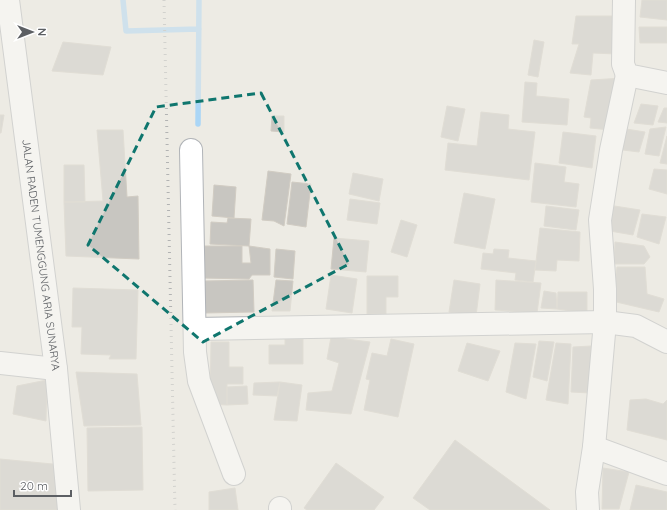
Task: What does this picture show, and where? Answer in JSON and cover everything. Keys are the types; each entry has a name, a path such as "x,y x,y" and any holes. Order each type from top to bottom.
{"street":[{"name":"JALAN RADEN TUMENGGUNG ARIA SUNARYA","path":"8,0 56,369 69,510"},
{"path":"588,510 587,492 594,447 605,322 605,289 600,220 611,150 627,76 623,64 624,0"},
{"path":"627,76 667,84"},
{"path":"191,150 195,329 199,381 234,474"},
{"path":"195,329 605,322 636,326 667,342"},
{"path":"0,363 56,369"},
{"path":"594,447 667,474"}],"highlighted area":[{"path":"261,93 349,264 203,342 88,245 156,107"}],"building":[{"path":"642,0 667,0 667,20 640,17"},
{"path":"576,16 614,16 616,54 593,53 591,75 570,73 579,44 572,44"},
{"path":"639,27 667,27 667,43 640,43"},
{"path":"534,40 544,42 538,77 528,75"},
{"path":"63,42 111,47 103,75 52,71"},
{"path":"623,78 610,130 590,128 591,118 584,117 591,80"},
{"path":"525,82 537,83 536,96 569,99 567,125 522,122"},
{"path":"641,104 658,106 653,125 634,123"},
{"path":"447,106 465,109 458,141 441,137"},
{"path":"664,108 667,108 667,123 658,122"},
{"path":"481,112 509,115 508,129 535,132 529,180 445,170 448,143 477,146"},
{"path":"0,115 4,115 1,133 0,133"},
{"path":"272,116 284,116 284,132 271,131"},
{"path":"666,127 659,156 645,154 650,129"},
{"path":"620,128 645,132 639,152 615,149"},
{"path":"97,130 123,130 127,197 138,196 139,259 66,256 64,202 103,201"},
{"path":"563,132 596,136 592,168 559,163"},
{"path":"667,136 667,164 660,163"},
{"path":"535,163 566,167 564,182 579,184 576,207 531,202"},
{"path":"64,165 84,165 85,202 64,202"},
{"path":"654,169 667,170 667,194 649,189"},
{"path":"268,171 291,174 284,226 274,221 262,220"},
{"path":"353,173 383,179 379,201 349,194"},
{"path":"292,182 311,184 306,227 287,224"},
{"path":"214,185 236,187 234,218 212,216"},
{"path":"464,193 495,199 485,249 454,243"},
{"path":"350,199 380,203 377,224 347,220"},
{"path":"608,205 640,210 633,235 604,230"},
{"path":"546,206 579,210 576,230 544,226"},
{"path":"642,214 666,217 659,244 637,237"},
{"path":"228,218 251,219 249,246 210,244 211,222 227,223"},
{"path":"401,220 417,225 407,257 391,252"},
{"path":"540,228 580,232 579,261 557,260 556,271 535,270"},
{"path":"334,238 369,241 366,272 331,269"},
{"path":"615,242 644,246 650,257 644,264 614,264"},
{"path":"201,246 242,246 242,263 251,263 249,246 270,249 270,275 252,275 249,279 201,278"},
{"path":"276,249 295,251 293,279 274,277"},
{"path":"494,249 509,250 508,258 536,261 533,282 515,280 516,273 481,269 483,253 493,254"},
{"path":"617,267 645,267 647,294 664,299 659,312 612,301"},
{"path":"331,275 357,279 352,313 326,309"},
{"path":"367,276 398,276 398,297 386,297 386,314 367,314"},
{"path":"253,280 254,312 205,313 204,281"},
{"path":"276,280 293,281 290,311 272,311"},
{"path":"454,280 480,284 476,316 449,312"},
{"path":"496,280 541,283 537,313 495,310"},
{"path":"73,288 138,290 136,359 109,359 111,355 81,354 82,327 72,327"},
{"path":"544,291 556,293 557,309 541,308"},
{"path":"558,292 587,292 587,313 557,309"},
{"path":"331,337 370,342 351,414 306,410 308,393 332,391 339,363 327,359"},
{"path":"285,339 303,339 303,364 269,364 269,345 285,345"},
{"path":"391,339 414,344 398,417 364,410 370,380 366,379 372,353 387,356"},
{"path":"539,341 554,342 547,381 533,377"},
{"path":"211,342 229,342 229,367 243,367 243,384 227,384 227,405 210,404"},
{"path":"467,343 500,351 488,381 458,371"},
{"path":"515,343 536,344 526,399 506,392"},
{"path":"556,343 571,344 568,404 546,400"},
{"path":"591,346 590,393 571,392 573,347"},
{"path":"76,372 137,374 141,425 84,426"},
{"path":"47,380 46,421 13,414 17,386"},
{"path":"280,382 302,385 297,421 274,420"},
{"path":"280,382 277,396 253,395 254,383"},
{"path":"247,386 248,404 227,405 227,387"},
{"path":"646,399 663,404 667,400 667,440 627,430 630,400"},
{"path":"142,427 143,490 88,491 87,428"},
{"path":"455,440 550,510 430,510 413,498"},
{"path":"0,459 63,465 59,510 0,510"},
{"path":"336,463 384,497 374,510 307,510 304,508"},
{"path":"603,468 629,472 619,509 602,509"},
{"path":"636,485 667,492 667,510 630,510"},
{"path":"235,488 238,510 209,510 209,492"}],"waterway":[{"path":"123,0 126,31 199,29"},
{"path":"198,124 199,0"}],"railway":[{"path":"164,0 175,510"}]}
